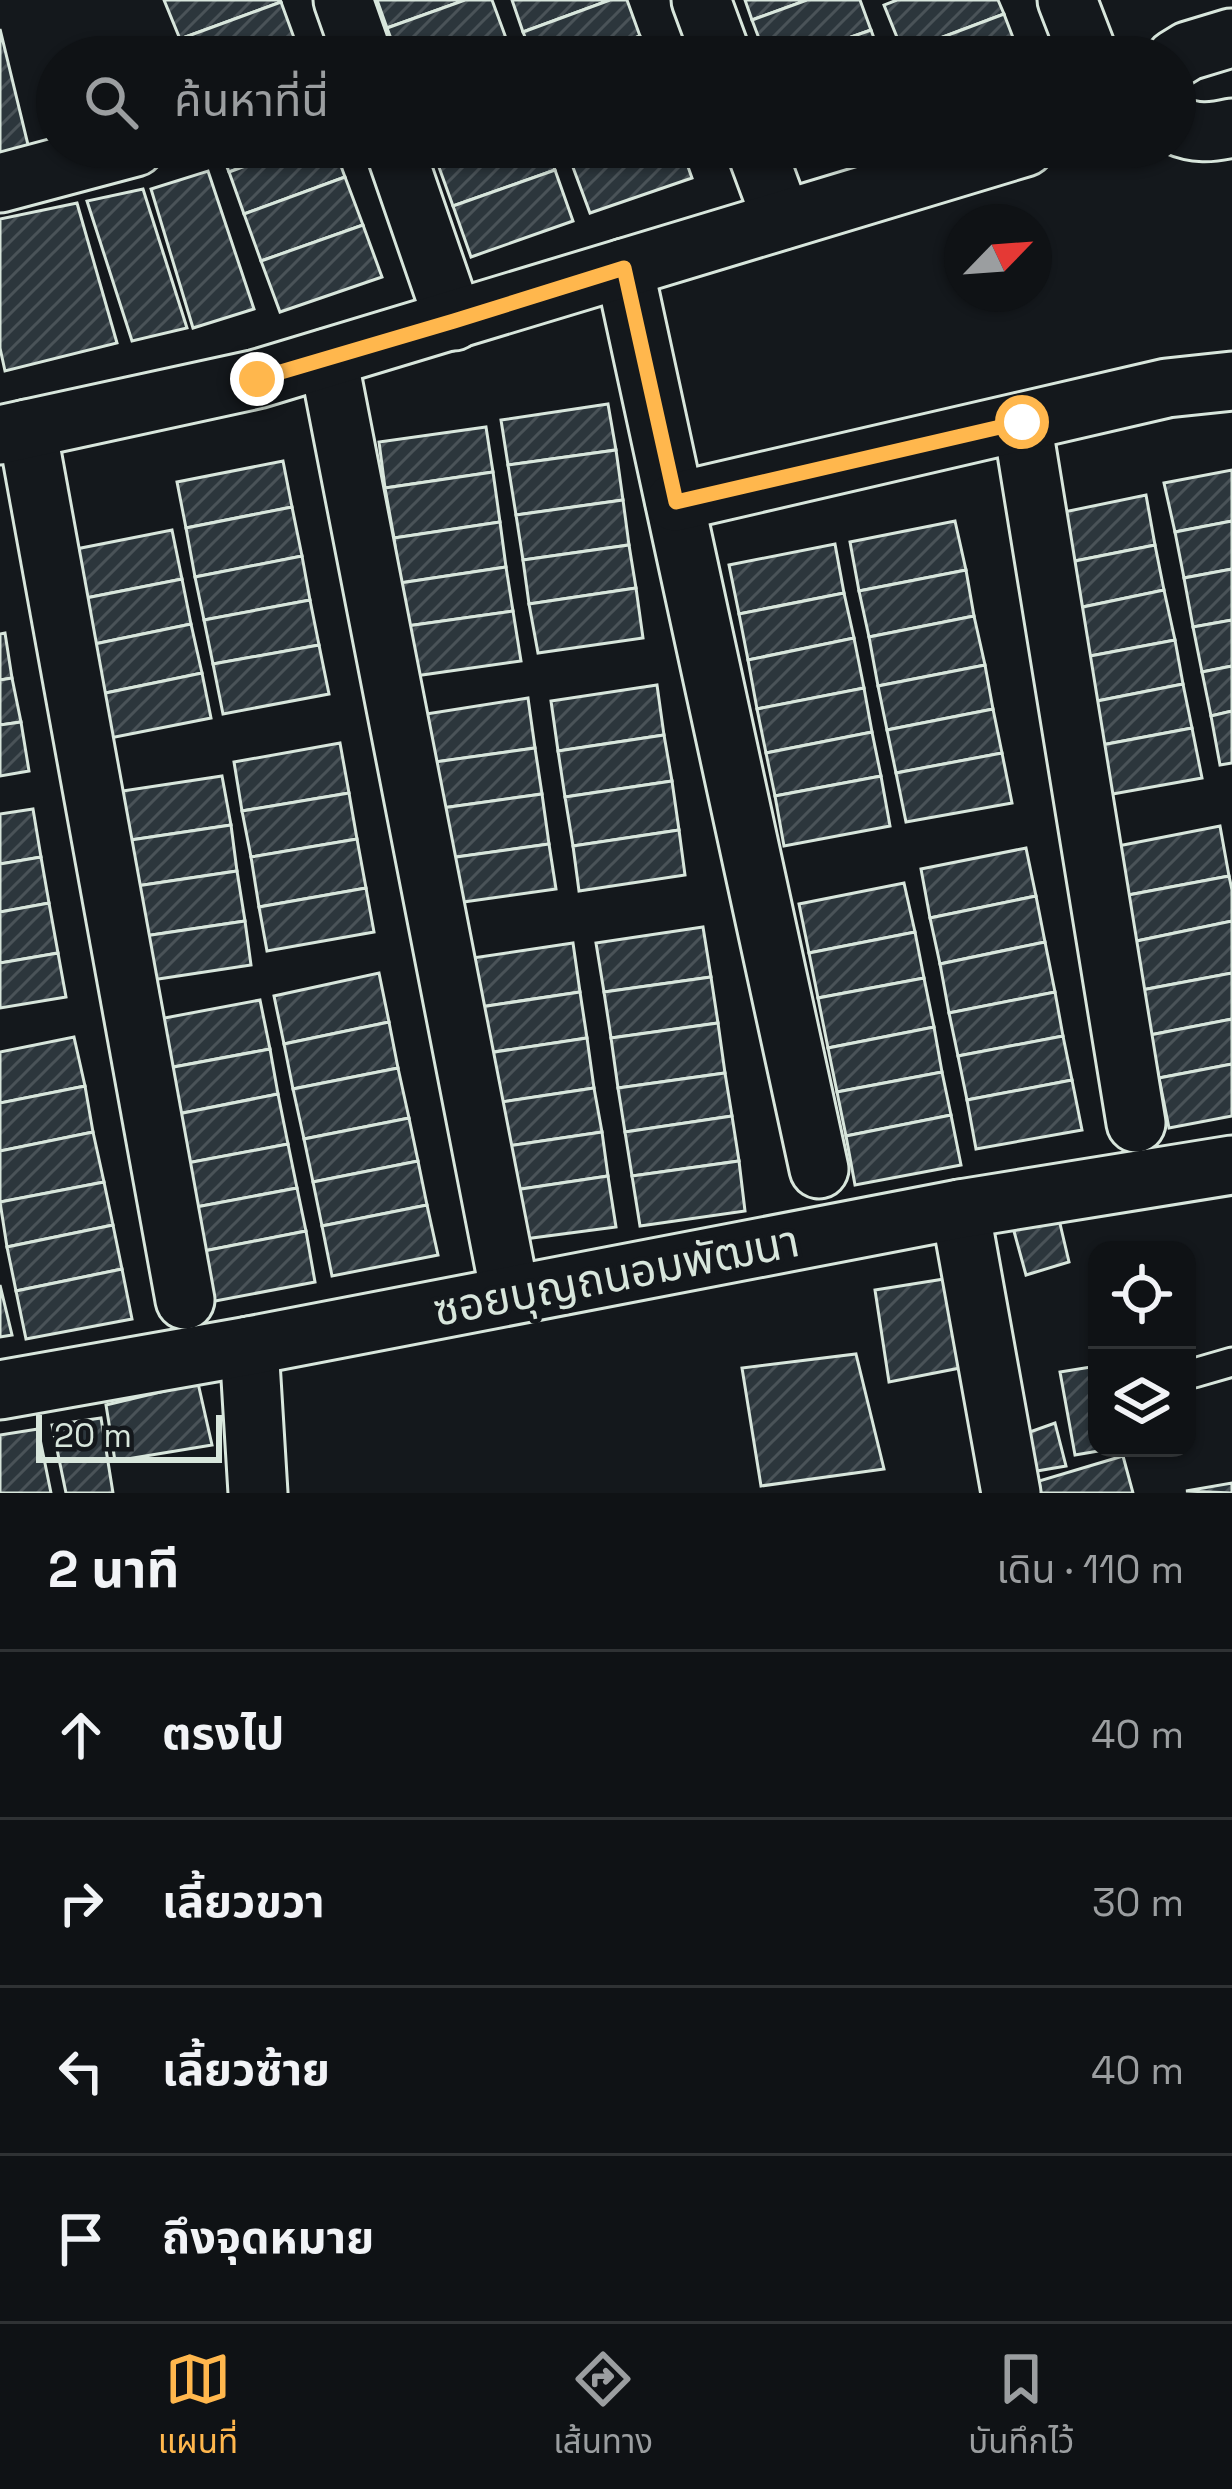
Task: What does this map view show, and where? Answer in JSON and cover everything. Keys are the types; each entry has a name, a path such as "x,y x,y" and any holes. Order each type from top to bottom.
{"street":[{"path":"343,0 356,36"},
{"path":"700,0 714,36"},
{"path":"1067,0 1081,36"},
{"path":"1196,49 1231,38"},
{"path":"1196,133 1232,128"},
{"path":"0,184 58,168"},
{"path":"401,168 454,321"},
{"path":"763,168 782,220"},
{"path":"185,1300 13,432 257,379 955,168"},
{"path":"624,268 819,1169"},
{"path":"328,358 505,1268"},
{"path":"676,502 1167,388 1232,381"},
{"path":"1022,422 1136,1123"},
{"name":"ซอยบุญถนอมพัฒนา","path":"0,1390 960,1209 1232,1166"},
{"path":"960,1209 1011,1493"},
{"path":"249,1346 258,1493"}],"lane":[{"path":"1196,1372 1232,1362"}],"building":[{"path":"164,0 281,2 188,36 179,36"},
{"path":"377,0 465,0 387,28"},
{"path":"465,0 492,0 505,36 390,36 387,28"},
{"path":"512,0 610,0 523,32"},
{"path":"610,0 627,0 640,36 525,36 523,32"},
{"path":"745,0 807,0 752,20"},
{"path":"807,0 860,0 871,30 854,36 758,36 752,20"},
{"path":"897,0 998,0 1004,14 946,36 897,36 884,5"},
{"path":"281,2 293,36 188,36"},
{"path":"1004,14 1012,36 946,36"},
{"path":"0,29 29,149 0,156"},
{"path":"240,168 342,168 345,177 244,214 229,172"},
{"path":"439,168 555,170 453,206"},
{"path":"573,168 688,168 692,178 590,213"},
{"path":"555,170 573,221 471,257 453,206"},
{"path":"208,171 254,309 193,328 151,189"},
{"path":"345,177 363,225 261,261 244,214"},
{"path":"143,189 187,328 132,341 87,201"},
{"path":"77,203 117,343 5,371 0,348 0,219"},
{"path":"363,225 382,277 280,312 261,261"},
{"path":"608,404 616,450 508,465 501,420"},
{"path":"486,427 493,472 385,488 379,442"},
{"path":"616,450 623,500 516,515 508,465"},
{"path":"283,461 292,507 186,528 177,482"},
{"path":"1232,470 1232,521 1175,532 1164,483"},
{"path":"493,472 500,522 394,538 385,488"},
{"path":"1146,495 1155,545 1050,566 1040,517"},
{"path":"623,500 629,545 523,560 516,515"},
{"path":"292,507 302,556 195,577 186,528"},
{"path":"955,521 966,570 859,591 850,542"},
{"path":"1232,521 1232,569 1184,578 1175,532"},
{"path":"500,522 506,567 400,583 394,538"},
{"path":"172,530 182,579 76,600 66,551"},
{"path":"835,544 844,593 739,614 729,565"},
{"path":"629,545 636,588 529,604 523,560"},
{"path":"1155,545 1164,590 1059,612 1050,566"},
{"path":"302,556 310,600 204,620 195,577"},
{"path":"506,567 513,611 407,626 400,583"},
{"path":"1232,569 1232,620 1193,627 1184,578"},
{"path":"966,570 974,616 869,637 859,591"},
{"path":"182,579 191,624 85,646 76,600"},
{"path":"636,588 643,638 538,653 529,604"},
{"path":"1164,590 1175,640 1069,660 1059,612"},
{"path":"844,593 854,638 748,660 739,614"},
{"path":"310,600 319,645 213,664 204,620"},
{"path":"513,611 521,661 415,676 407,626"},
{"path":"974,616 985,665 878,686 869,637"},
{"path":"1232,620 1232,666 1202,672 1193,627"},
{"path":"191,624 202,673 96,695 85,646"},
{"path":"5,633 12,678 0,680 0,634"},
{"path":"854,638 864,688 757,709 748,660"},
{"path":"1175,640 1183,684 1077,705 1069,660"},
{"path":"319,645 329,694 223,714 213,664"},
{"path":"985,665 993,709 887,730 878,686"},
{"path":"1232,666 1232,711 1211,716 1202,672"},
{"path":"202,673 211,718 105,739 96,695"},
{"path":"12,678 21,722 0,725 0,680"},
{"path":"1183,684 1192,728 1086,748 1077,705"},
{"path":"657,685 664,735 558,751 551,701"},
{"path":"864,688 872,732 766,753 757,709"},
{"path":"528,698 535,748 428,763 420,715"},
{"path":"993,709 1002,753 896,773 887,730"},
{"path":"1232,711 1232,763 1220,765 1211,716"},
{"path":"21,722 29,771 0,776 0,725"},
{"path":"1192,728 1202,778 1096,797 1086,748"},
{"path":"872,732 881,776 775,796 766,753"},
{"path":"664,735 672,781 565,797 558,751"},
{"path":"340,743 349,793 242,811 234,762"},
{"path":"535,748 542,794 435,809 428,763"},
{"path":"1002,753 1012,803 906,822 896,773"},
{"path":"222,776 231,825 124,841 116,792"},
{"path":"881,776 890,826 784,846 775,796"},
{"path":"672,781 679,830 573,846 565,797"},
{"path":"349,793 357,839 251,857 242,811"},
{"path":"542,794 549,844 442,859 435,809"},
{"path":"33,809 41,857 0,864 0,814"},
{"path":"231,825 237,871 130,887 124,841"},
{"path":"1220,826 1229,876 1123,896 1113,847"},
{"path":"679,830 685,875 579,891 573,846"},
{"path":"357,839 366,888 259,907 251,857"},
{"path":"549,844 556,889 449,904 442,859"},
{"path":"1026,848 1036,896 930,918 921,869"},
{"path":"41,857 49,903 0,912 0,864"},
{"path":"237,871 245,921 138,937 130,887"},
{"path":"1229,876 1232,921 1132,942 1123,896"},
{"path":"904,883 915,932 809,953 799,904"},
{"path":"366,888 374,932 267,951 259,907"},
{"path":"1036,896 1045,942 940,964 930,918"},
{"path":"49,903 58,953 0,963 0,912"},
{"path":"245,921 251,965 145,981 138,937"},
{"path":"1232,921 1232,973 1142,990 1132,942"},
{"path":"703,927 711,977 604,992 596,943"},
{"path":"915,932 924,978 818,998 809,953"},
{"path":"1045,942 1055,992 949,1013 940,964"},
{"path":"573,943 580,992 474,1008 466,959"},
{"path":"58,953 66,997 0,1008 0,963"},
{"path":"379,973 389,1022 284,1044 274,996"},
{"path":"1232,973 1232,1019 1150,1035 1142,990"},
{"path":"711,977 718,1023 611,1038 604,992"},
{"path":"924,978 934,1027 828,1048 818,998"},
{"path":"580,992 587,1038 481,1054 474,1008"},
{"path":"1055,992 1063,1036 958,1056 949,1013"},
{"path":"260,1000 270,1049 163,1069 154,1020"},
{"path":"1232,1019 1232,1064 1159,1078 1150,1035"},
{"path":"389,1022 398,1068 293,1089 284,1044"},
{"path":"718,1023 725,1073 618,1088 611,1038"},
{"path":"934,1027 942,1072 837,1092 828,1048"},
{"path":"1063,1036 1072,1080 967,1100 958,1056"},
{"path":"74,1037 85,1086 0,1103 0,1052"},
{"path":"587,1038 594,1088 488,1104 481,1054"},
{"path":"270,1049 278,1094 173,1115 163,1069"},
{"path":"1232,1064 1232,1116 1169,1128 1159,1078"},
{"path":"398,1068 409,1118 304,1139 293,1089"},
{"path":"942,1072 951,1115 846,1136 837,1092"},
{"path":"725,1073 732,1116 625,1132 618,1088"},
{"path":"1072,1080 1082,1130 976,1149 967,1100"},
{"path":"85,1086 93,1132 0,1151 0,1103"},
{"path":"594,1088 602,1132 495,1148 488,1104"},
{"path":"278,1094 288,1144 182,1164 173,1115"},
{"path":"951,1115 961,1165 855,1185 846,1136"},
{"path":"732,1116 739,1161 632,1176 625,1132"},
{"path":"409,1118 418,1161 313,1182 304,1139"},
{"path":"93,1132 104,1182 0,1202 0,1151"},
{"path":"602,1132 608,1176 502,1192 495,1148"},
{"path":"288,1144 297,1188 191,1208 182,1164"},
{"path":"418,1161 427,1205 322,1226 313,1182"},
{"path":"739,1161 745,1211 640,1226 632,1176"},
{"path":"608,1176 616,1227 509,1241 502,1192"},
{"path":"104,1182 113,1225 7,1247 0,1202"},
{"path":"297,1188 306,1231 199,1252 191,1208"},
{"path":"427,1205 438,1255 332,1276 322,1226"},
{"path":"1057,1211 1069,1262 1026,1275 1012,1224"},
{"path":"113,1225 122,1269 16,1291 7,1247"},
{"path":"306,1231 315,1282 210,1302 199,1252"},
{"path":"122,1269 132,1319 26,1339 16,1291"},
{"path":"944,1279 970,1366 889,1382 875,1290"},
{"path":"0,1285 12,1335 0,1337"},
{"path":"856,1354 884,1469 761,1486 742,1368"},
{"path":"1088,1367 1088,1453 1075,1455 1060,1372"},
{"path":"198,1383 212,1445 115,1461 106,1405"},
{"path":"101,1418 113,1493 66,1493 52,1425"},
{"path":"1055,1423 1066,1466 1037,1471 1027,1433"},
{"path":"38,1429 51,1493 0,1493 0,1435"},
{"path":"1123,1457 1133,1493 1041,1493 1039,1481"},
{"path":"1232,1483 1232,1493 1186,1491"}],"route":[{"path":"257,379 624,268 676,502 1022,422"}]}
